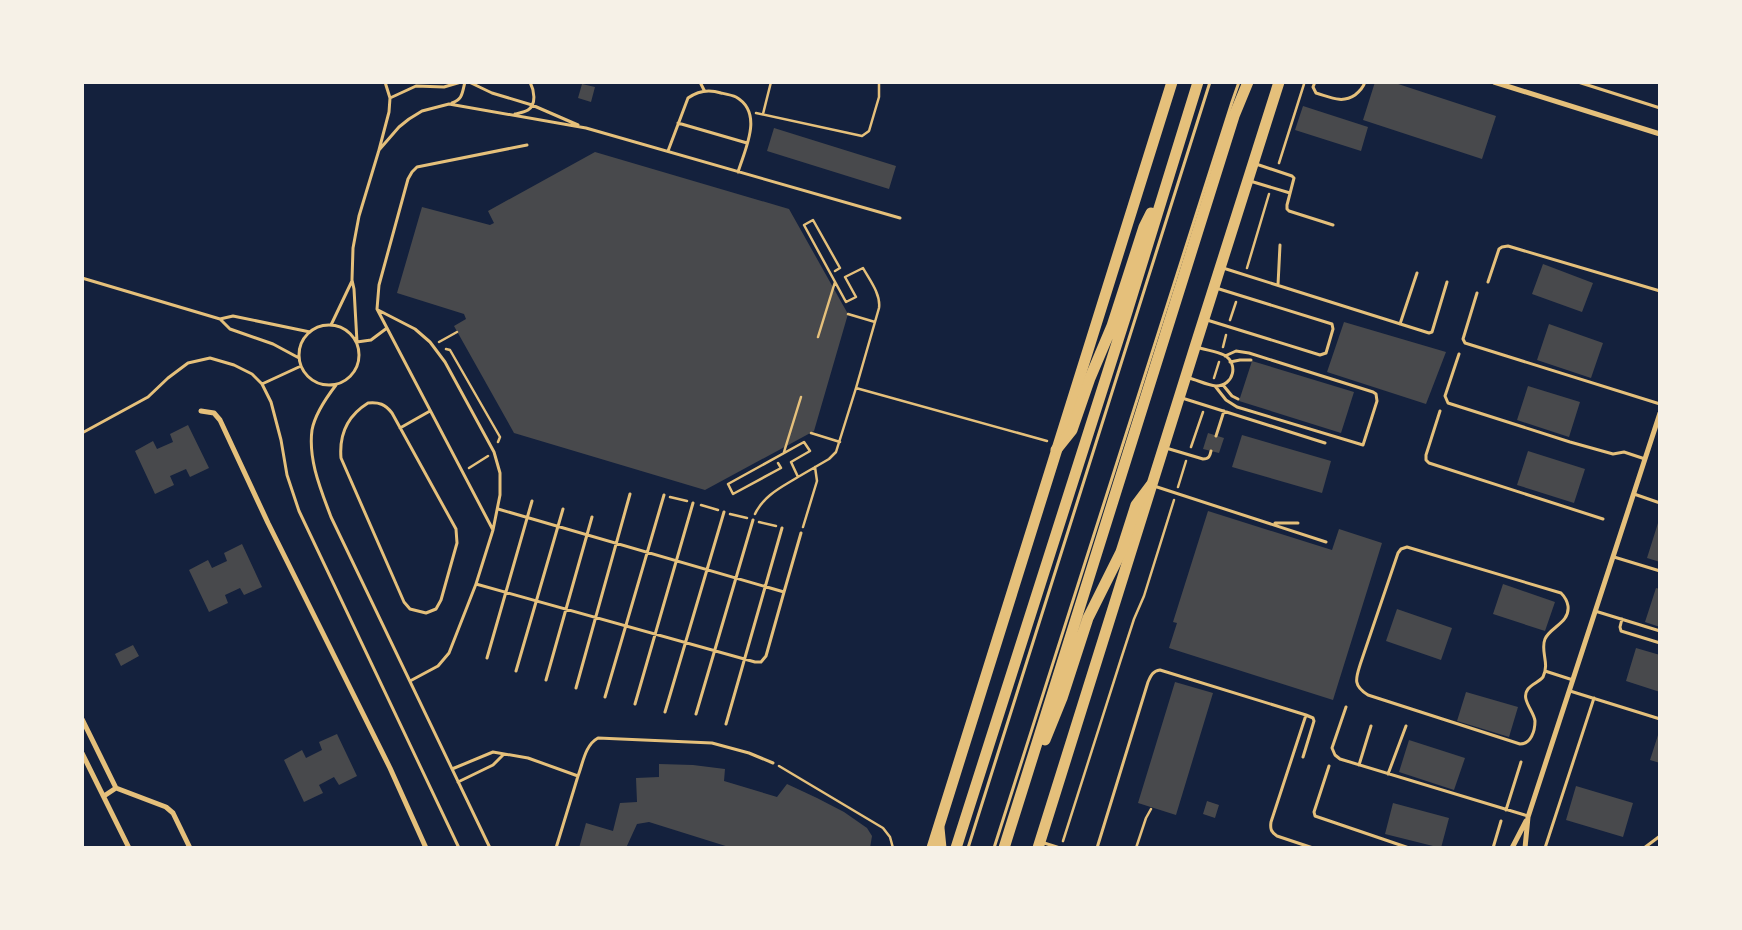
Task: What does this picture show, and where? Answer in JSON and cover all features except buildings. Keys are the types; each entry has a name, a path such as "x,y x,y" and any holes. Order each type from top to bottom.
{"main road":[{"path":"932,848 1172,82"},
{"path":"956,848 1198,82"},
{"path":"1004,848 1231,125 1248,82"},
{"path":"1039,844 1279,82"},
{"path":"1056,450 1072,430 1090,378 1112,326 1144,227 1163,191"},
{"path":"1028,773 1054,720 1088,618 1121,552 1136,505 1151,485"},
{"path":"939,828 941,848"}],"street":[{"path":"1494,82 1660,134"},
{"path":"201,411 214,412 220,420 268,523 390,768 426,848"},
{"path":"1512,848 1528,818 1660,413"},
{"path":"82,719 116,788 166,807 173,813 190,848"},
{"path":"82,753 129,848"},
{"path":"104,796 116,788"},
{"path":"1525,848 1528,818"}],"lane":[{"path":"386,82 390,98 389,112 356,231 352,265 356,342 359,353 358,364 349,377 336,385 319,411 312,430 312,456 316,476 332,517 490,848"},
{"path":"390,98 416,86 444,87 461,82"},
{"path":"379,150 399,127 409,119 422,111 458,101 465,82"},
{"path":"469,82 492,93 532,105 586,128"},
{"path":"515,114 528,110 532,105 534,94 530,82"},
{"path":"700,82 704,90"},
{"path":"968,848 1210,82"},
{"path":"994,848 1239,82"},
{"path":"1315,82 1313,87 1316,93 1339,100 1350,98 1360,91 1365,82"},
{"path":"1578,82 1660,108"},
{"path":"668,151 688,98 704,90 717,91 736,97 750,111 752,122 738,172"},
{"path":"449,104 515,114 586,128 900,218"},
{"path":"678,123 747,143"},
{"path":"493,530 377,309 379,285 408,179 417,167 527,145"},
{"path":"1253,163 1294,178 1287,205 1289,212 1333,225"},
{"path":"1248,181 1290,193"},
{"path":"1278,285 1280,245"},
{"path":"1488,282 1499,249 1502,246 1508,246 1660,291"},
{"path":"1220,267 1431,333 1447,282"},
{"path":"1400,324 1417,273"},
{"path":"82,278 220,319 230,329 273,344 299,358"},
{"path":"331,325 352,280"},
{"path":"1204,319 1320,355 1326,353 1333,329 1332,324 1214,287"},
{"path":"1477,293 1463,339 1465,343 1660,404"},
{"path":"377,309 415,329 430,342 445,362 494,452 500,473 498,509 493,530 476,584 449,654 438,666 410,681"},
{"path":"220,319 233,316 310,332"},
{"path":"336,385 319,384 305,374 299,358 302,343 310,332 320,326 331,325 346,330 356,342"},
{"path":"356,342 372,340 387,328"},
{"path":"1186,377 1214,385 1223,385 1232,376 1233,367 1223,355 1195,347"},
{"path":"1214,385 1226,400 1238,406 1362,445 1377,401 1378,397 1373,392 1249,353 1236,351 1223,355"},
{"path":"1459,354 1445,396 1448,403 1613,454 1624,452 1645,459"},
{"path":"82,433 148,397 168,378 188,363 210,358 226,362 252,374 262,384 271,402 281,440 287,475 299,511 459,848"},
{"path":"1230,362 1251,360"},
{"path":"262,384 301,366"},
{"path":"1223,385 1238,400"},
{"path":"1179,397 1325,443"},
{"path":"378,402 386,405 400,428 456,529 457,544 441,600 436,609 426,613 410,609 404,602 341,458 340,445 350,417 368,403 378,402"},
{"path":"400,428 430,411"},
{"path":"1216,436 1224,411"},
{"path":"1440,411 1426,455 1426,460 1429,463 1603,519"},
{"path":"1652,434 1660,436"},
{"path":"1163,447 1207,459 1211,451"},
{"path":"1151,485 1326,542"},
{"path":"576,688 630,494"},
{"path":"1633,494 1660,503"},
{"path":"605,697 664,495"},
{"path":"487,658 532,501"},
{"path":"635,704 693,503"},
{"path":"498,509 784,592"},
{"path":"516,670 563,509"},
{"path":"665,712 724,512"},
{"path":"546,680 592,517"},
{"path":"696,714 753,520"},
{"path":"1269,523 1298,523"},
{"path":"726,724 746,660 782,528"},
{"path":"476,584 746,660 761,662 766,656 801,534"},
{"path":"1407,547 1561,593 1565,596 1568,606 1567,614 1563,621 1544,640 1543,646 1546,663 1544,671 1542,677 1527,690 1526,699 1535,720 1530,740 1524,744 1368,695 1356,685 1356,677 1398,553 1401,549 1407,547"},
{"path":"1613,557 1660,571"},
{"path":"1595,611 1660,631"},
{"path":"1622,619 1621,631 1660,643"},
{"path":"1097,848 1148,682 1156,671 1167,671 1312,718 1314,723 1303,757"},
{"path":"1544,671 1573,680"},
{"path":"1570,690 1660,718"},
{"path":"1545,848 1594,698"},
{"path":"1346,707 1332,748 1332,752 1340,759 1528,818"},
{"path":"1306,715 1270,828 1272,833 1277,836 1313,848"},
{"path":"1358,765 1371,726"},
{"path":"1388,774 1406,726"},
{"path":"556,848 588,747 598,738 712,743 750,753 773,763"},
{"path":"452,769 493,752 528,758 578,776"},
{"path":"458,782 492,765 504,754"},
{"path":"1506,810 1521,762"},
{"path":"1329,766 1314,812 1315,816 1409,848"},
{"path":"1493,848 1502,821"},
{"path":"1644,848 1660,836"},
{"path":"1039,844 1060,848"}],"path":[{"path":"763,114 771,82"},
{"path":"1277,171 1304,82"},
{"path":"750,111 862,136 869,131 879,97 879,83"},
{"path":"1244,275 1271,188"},
{"path":"753,520 760,503 833,456 840,442 880,302 863,268 845,277 856,297 846,302 804,225 814,220 840,268 835,271"},
{"path":"818,337 834,282"},
{"path":"1214,385 1238,295"},
{"path":"848,314 875,322"},
{"path":"457,332 438,343 441,348 450,350 500,437 494,452 462,472"},
{"path":"856,388 1047,441"},
{"path":"784,452 801,397"},
{"path":"1060,848 1205,405"},
{"path":"812,433 840,442"},
{"path":"778,463 781,468 733,494 728,484 804,442 810,451 791,462 798,477"},
{"path":"801,534 817,481 816,467"},
{"path":"773,763 883,828 890,837 893,848"},
{"path":"1136,848 1151,809"}]}
